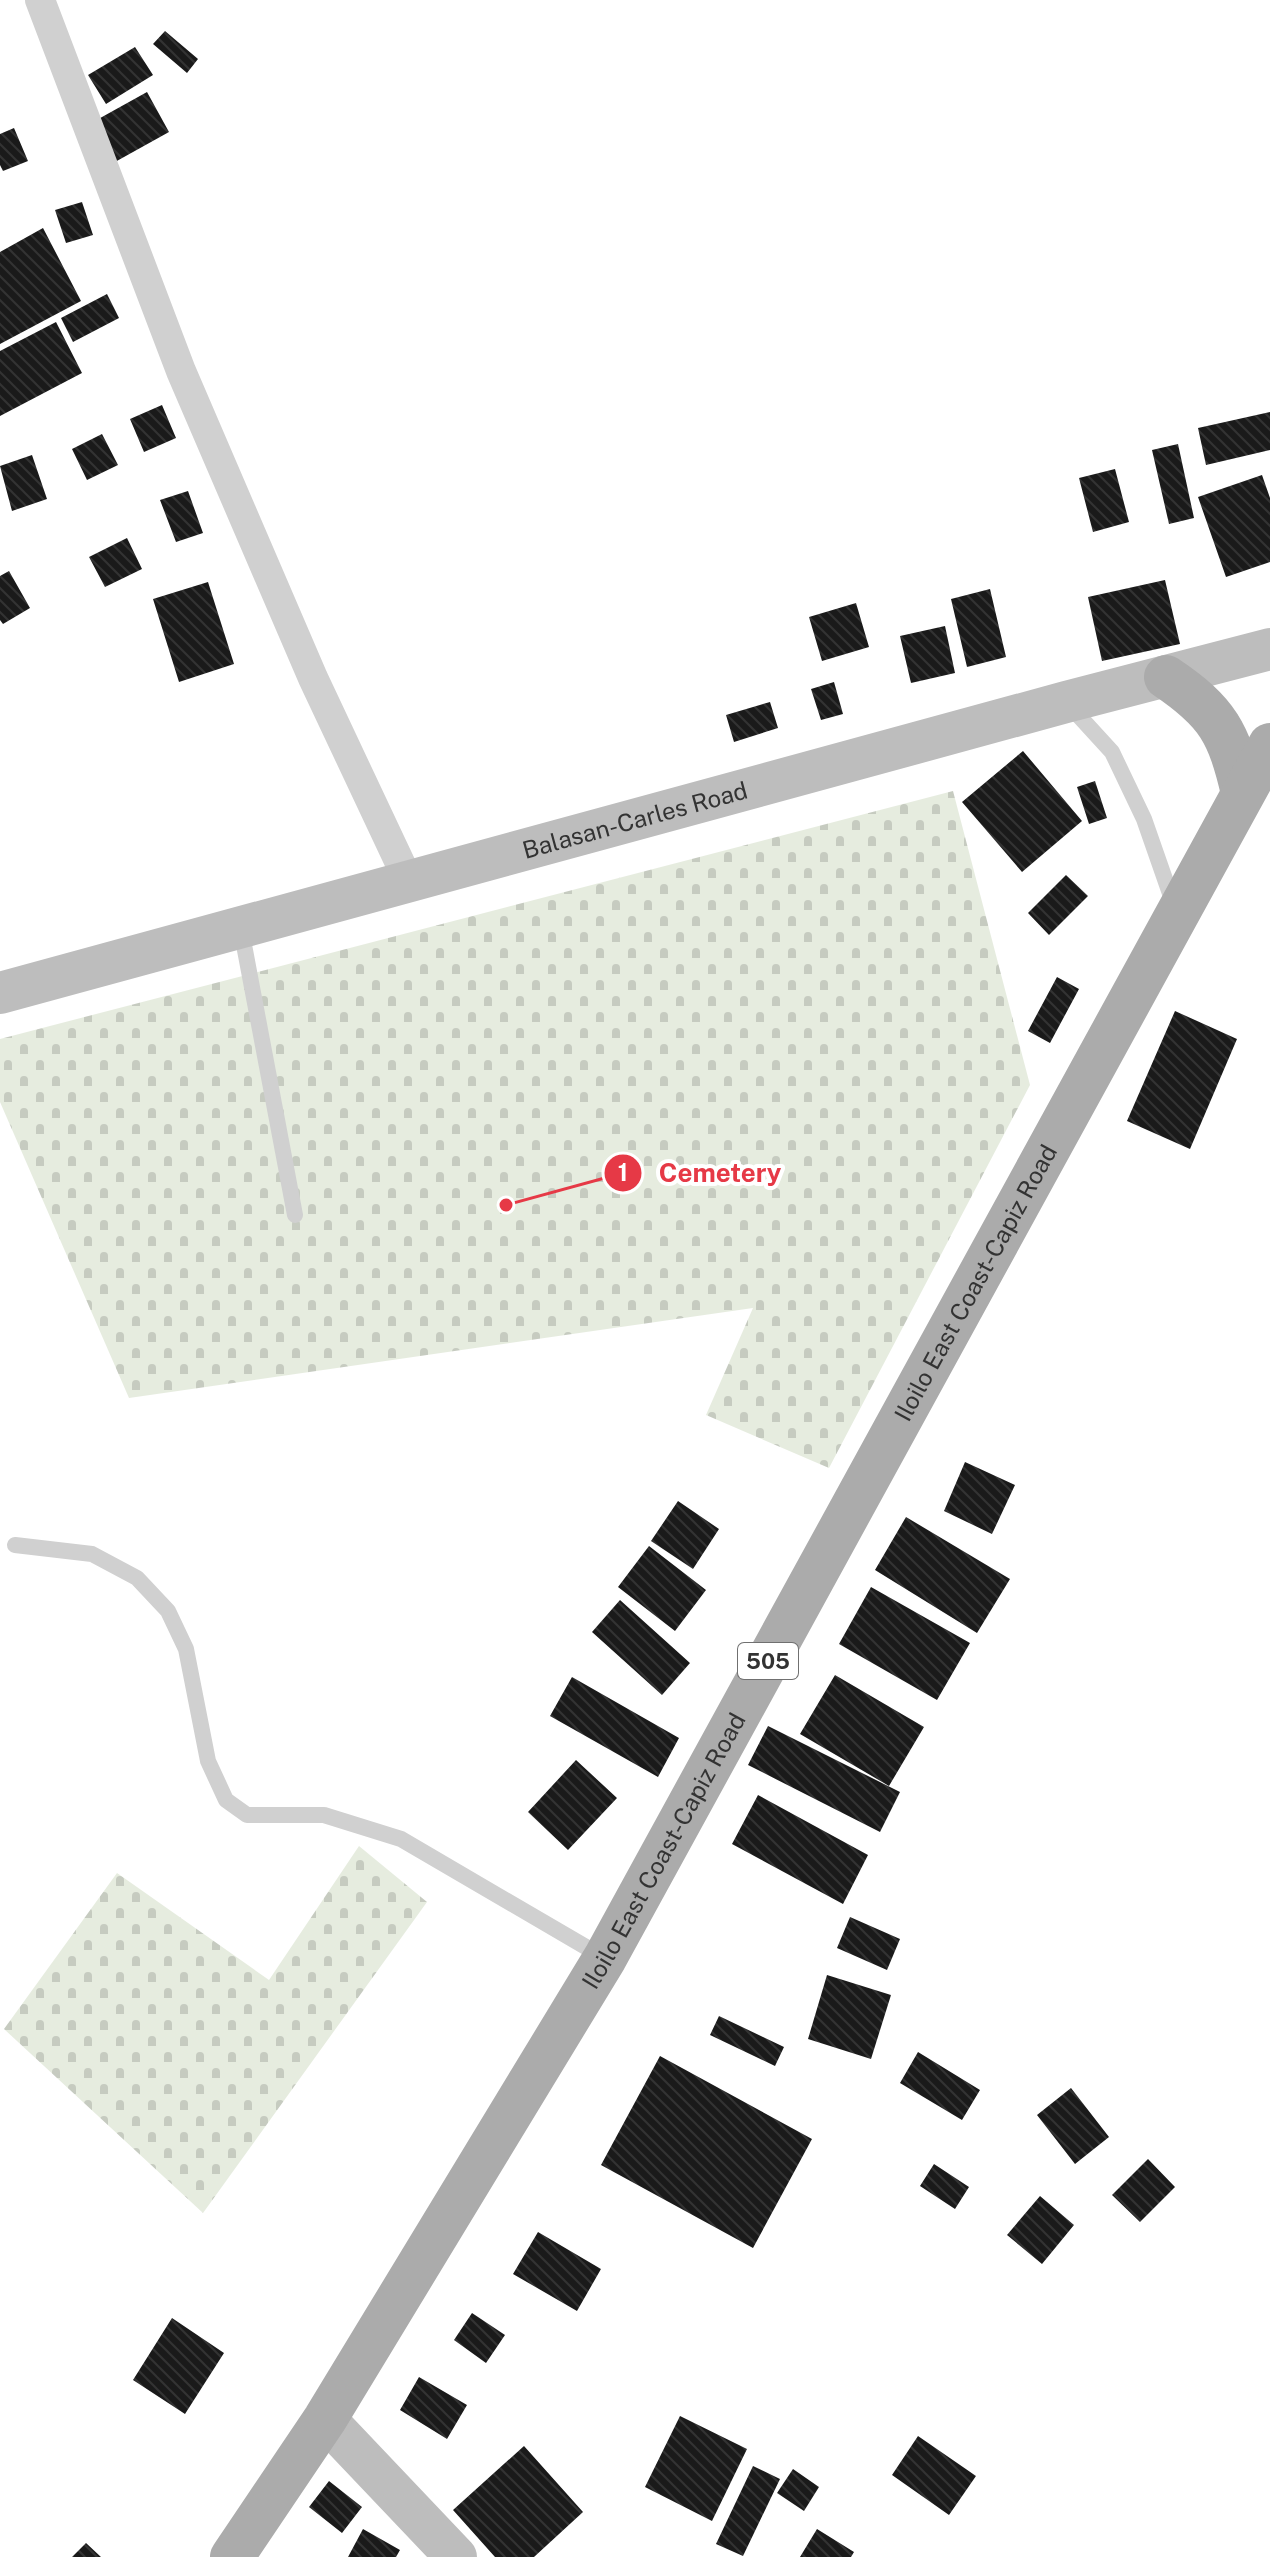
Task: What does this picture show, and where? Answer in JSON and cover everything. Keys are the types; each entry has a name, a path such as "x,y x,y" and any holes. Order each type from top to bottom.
{"main road":[{"name":"Balasan-Carles Road","path":"0,993 1270,649"},
{"path":"1166,677 1212,714 1227,737 1243,793"},
{"name":"Iloilo East Coast-Capiz Road","path":"232,2557 325,2419 605,1958 1270,745"},
{"path":"325,2419 456,2557"}],"street":[{"path":"40,0 181,371 313,678 409,882"}],"lane":[{"path":"1066,702 1112,752 1144,819 1177,914"},
{"path":"241,927 295,1215"},
{"path":"15,1545 92,1554 137,1578 168,1611 186,1649 208,1761 226,1800 247,1815 324,1815 401,1839 605,1958"}],"green space":[{"path":"953,791 1030,1085 829,1468 706,1415 753,1308 129,1398 0,1102 0,1039"},
{"path":"359,1846 427,1902 203,2213 4,2029 117,1873 269,1980"}],"building":[{"path":"165,31 198,59 187,73 153,44"},
{"path":"135,47 153,75 106,104 88,75"},
{"path":"147,92 169,132 115,162 93,122"},
{"path":"14,128 28,161 3,171 0,165 0,134"},
{"path":"82,202 93,235 66,243 55,210"},
{"path":"43,228 81,301 0,344 0,252"},
{"path":"107,294 119,318 73,342 61,318"},
{"path":"56,322 82,373 0,416 0,351"},
{"path":"162,405 176,438 144,452 130,419"},
{"path":"1270,412 1270,450 1206,465 1198,428"},
{"path":"102,434 118,465 87,480 72,449"},
{"path":"1178,444 1194,518 1169,524 1152,450"},
{"path":"32,455 47,499 12,511 0,466"},
{"path":"1115,469 1129,522 1093,532 1079,478"},
{"path":"1262,475 1270,498 1270,562 1226,577 1198,497"},
{"path":"188,491 203,533 176,542 160,500"},
{"path":"127,538 142,569 105,587 89,557"},
{"path":"9,571 30,608 3,624 0,620 0,576"},
{"path":"1165,580 1180,644 1102,661 1088,597"},
{"path":"208,582 234,664 179,682 153,599"},
{"path":"990,589 1006,657 967,667 951,599"},
{"path":"856,603 869,647 822,661 809,617"},
{"path":"945,626 955,673 911,683 900,636"},
{"path":"834,682 843,714 821,720 811,689"},
{"path":"770,702 778,728 734,742 726,715"},
{"path":"1023,751 1082,821 1022,872 962,802"},
{"path":"1095,781 1107,818 1089,824 1077,787"},
{"path":"1066,875 1088,896 1049,935 1028,913"},
{"path":"1057,977 1079,989 1050,1043 1028,1031"},
{"path":"1175,1011 1237,1039 1190,1149 1127,1121"},
{"path":"965,1462 1015,1485 992,1534 944,1511"},
{"path":"678,1501 719,1529 693,1569 651,1541"},
{"path":"906,1517 1010,1579 977,1633 875,1570"},
{"path":"649,1546 706,1590 675,1631 618,1587"},
{"path":"871,1587 970,1643 937,1700 839,1644"},
{"path":"620,1600 690,1663 662,1695 592,1632"},
{"path":"835,1675 924,1727 889,1786 800,1734"},
{"path":"572,1677 679,1738 658,1777 550,1716"},
{"path":"768,1726 900,1792 880,1832 748,1765"},
{"path":"576,1760 617,1798 568,1850 528,1812"},
{"path":"758,1795 868,1855 843,1904 732,1844"},
{"path":"850,1917 900,1939 887,1970 837,1948"},
{"path":"827,1975 891,1995 871,2059 808,2039"},
{"path":"719,2016 784,2047 775,2066 710,2035"},
{"path":"918,2052 980,2090 962,2120 900,2083"},
{"path":"660,2056 812,2139 753,2248 601,2165"},
{"path":"1071,2088 1109,2137 1075,2164 1037,2115"},
{"path":"1148,2159 1175,2187 1140,2222 1112,2195"},
{"path":"934,2164 969,2187 955,2209 920,2186"},
{"path":"1040,2196 1074,2225 1042,2264 1007,2235"},
{"path":"538,2232 601,2269 577,2311 513,2274"},
{"path":"472,2313 505,2335 486,2363 454,2340"},
{"path":"172,2318 224,2353 185,2414 133,2380"},
{"path":"419,2377 467,2405 447,2439 400,2410"},
{"path":"680,2416 747,2449 712,2521 645,2487"},
{"path":"918,2436 976,2476 949,2515 892,2475"},
{"path":"524,2446 583,2512 534,2557 495,2557 453,2510"},
{"path":"753,2466 780,2479 743,2556 716,2544"},
{"path":"793,2469 819,2487 804,2511 777,2493"},
{"path":"329,2481 362,2507 342,2533 309,2507"},
{"path":"363,2529 400,2550 396,2557 348,2557"},
{"path":"817,2529 854,2552 851,2557 800,2557"},
{"path":"86,2543 101,2557 72,2557"}],"place":[{"name":"Cemetery","path":"506,1205"}]}
